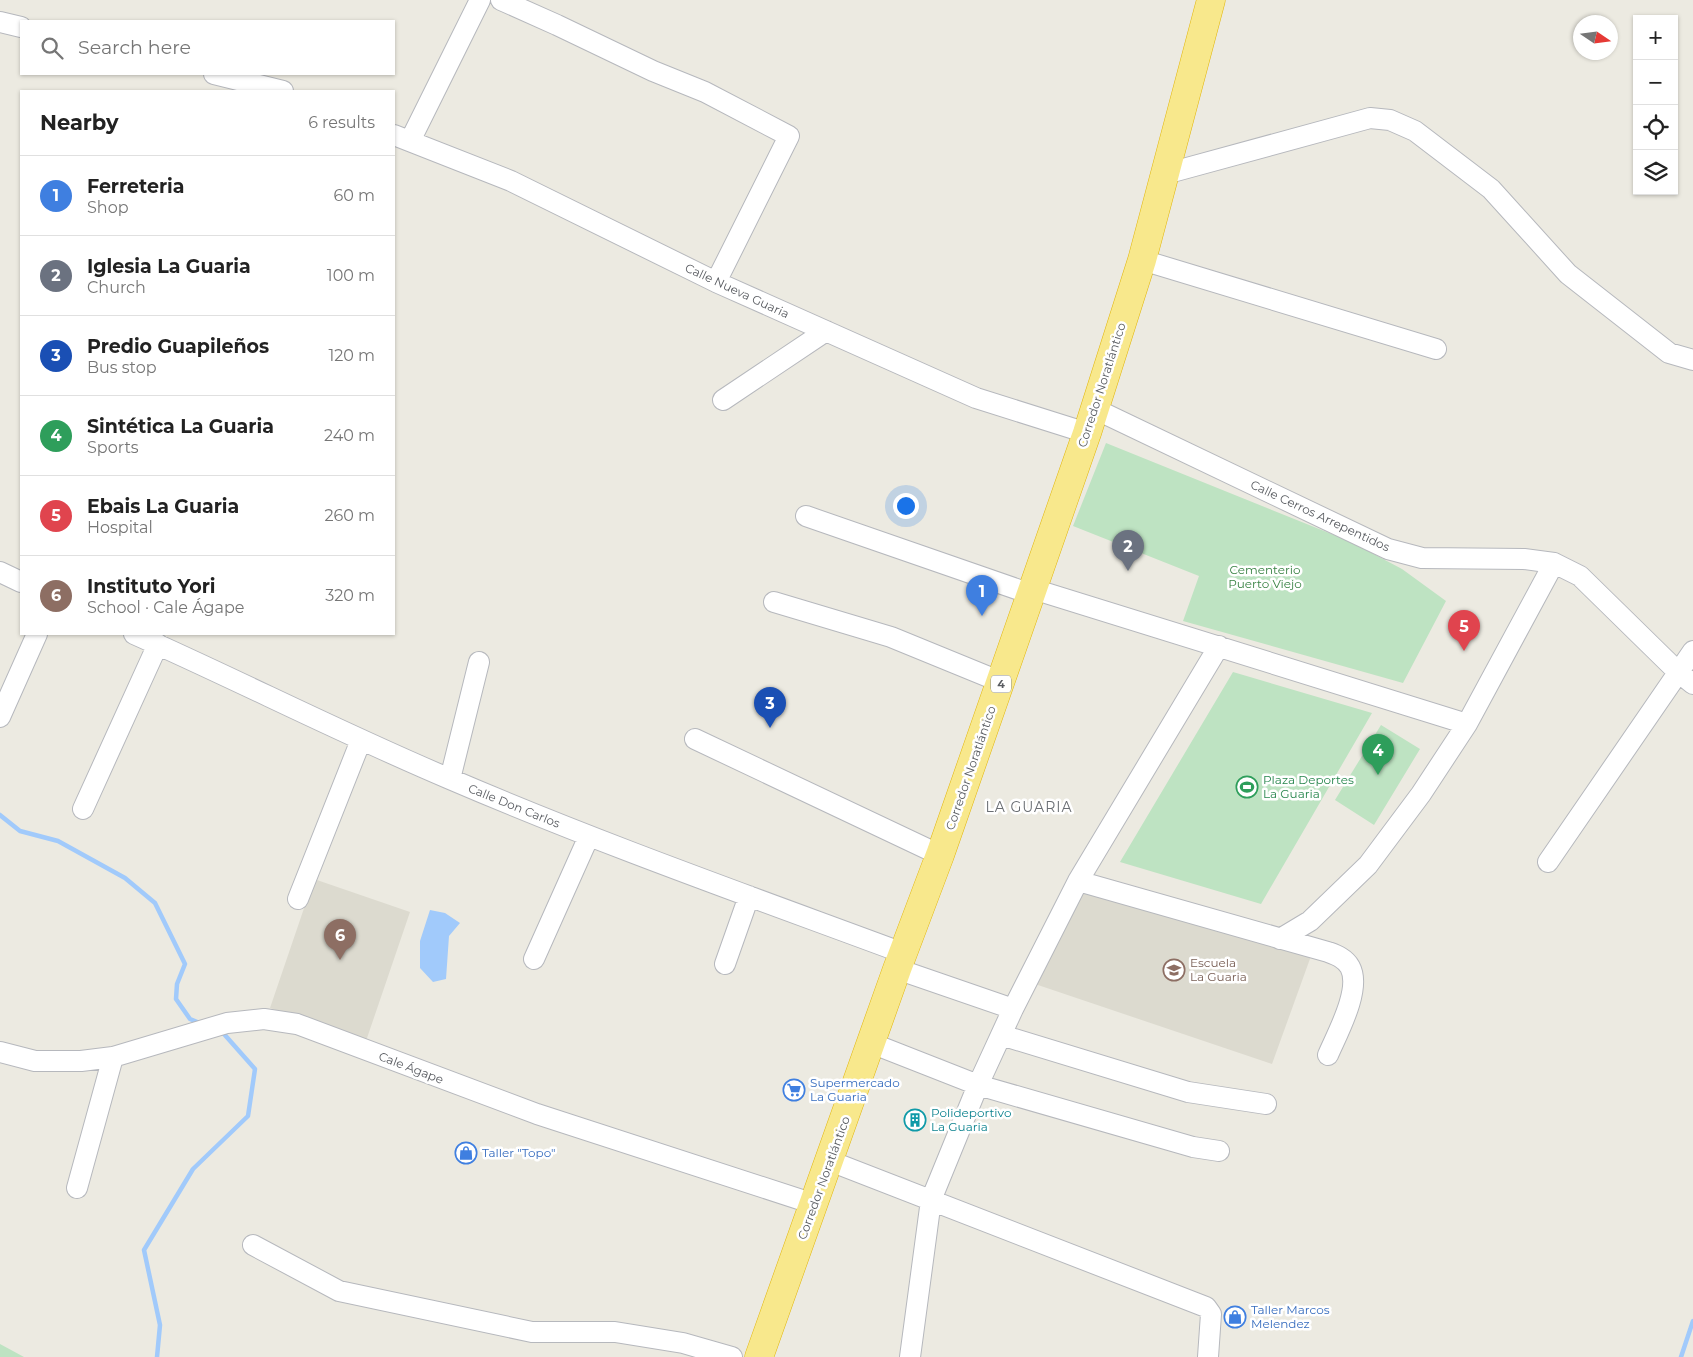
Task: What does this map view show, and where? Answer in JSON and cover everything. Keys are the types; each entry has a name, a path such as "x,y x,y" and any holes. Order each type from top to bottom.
{"highway":[{"name":"Corredor Noratlántico","path":"759,1357 900,961 940,855 1091,421 1142,260 1211,0"}],"street":[{"path":"402,138 480,0"},
{"path":"501,0 653,71 705,92 789,136 716,282"},
{"path":"0,22 20,27"},
{"path":"218,75 279,90"},
{"path":"1165,174 1370,118 1390,120 1415,131 1491,189 1568,274 1669,353 1693,360"},
{"name":"Calle Nueva Guaria","path":"402,138 511,181 716,282 976,398 1091,421"},
{"path":"1142,260 1436,349"},
{"path":"723,400 826,331"},
{"name":"Calle Cerros Arrepentidos","path":"1091,421 1388,549 1422,558 1524,559 1554,563 1580,576 1685,678"},
{"path":"806,516 1032,592 1219,646 1467,724"},
{"path":"1280,939 1310,921 1368,865 1421,794 1467,724 1554,563"},
{"path":"0,572 20,582"},
{"path":"774,602 891,637 1001,682"},
{"path":"0,717 38,635"},
{"name":"Calle Don Carlos","path":"136,635 361,740 450,779 589,836 748,896 1013,1009"},
{"path":"83,809 158,644"},
{"path":"910,1357 931,1200 978,1085 1013,1009 1078,881 1219,646"},
{"path":"1548,862 1685,678 1693,651"},
{"path":"450,779 479,662"},
{"path":"695,739 940,855"},
{"path":"298,899 361,740"},
{"path":"534,959 589,836"},
{"path":"1078,881 1341,957 1349,965 1354,976 1352,994 1341,1027 1328,1055"},
{"path":"725,964 748,896"},
{"name":"Cale Ágape","path":"0,1052 34,1061 81,1061 114,1056 227,1023 264,1019 296,1024 537,1114 814,1204"},
{"path":"1001,1036 1188,1092 1266,1104"},
{"path":"872,1043 978,1085 1193,1147 1219,1151"},
{"path":"77,1188 114,1056"},
{"path":"830,1161 1206,1307 1211,1314 1208,1357"},
{"path":"253,1245 339,1291 532,1332 615,1332 683,1343 732,1357"}],"shaded area":[{"path":"314,879 410,912 366,1041 270,1008"},
{"name":"Escuela La Guaria","path":"1081,889 1311,956 1272,1064 1035,984"}],"green space":[{"name":"Cementerio Puerto Viejo","path":"1106,443 1349,541 1402,569 1446,601 1403,683 1183,621 1199,576 1073,526"},
{"name":"Plaza Deportes La Guaria","path":"1233,672 1372,713 1261,904 1120,862"},
{"path":"1381,725 1420,749 1374,825 1335,800"},
{"path":"0,1344 24,1357 0,1357"}],"water":[{"path":"430,910 445,913 460,923 449,936 446,979 433,982 420,968 420,941"}],"waterway":[{"path":"0,815 20,831 58,841 125,878 155,903 185,964 177,984 176,999 190,1019 202,1024"},
{"path":"157,1357 160,1325 144,1250 193,1169 248,1116 255,1069 224,1034 220,1032"},
{"path":"1681,1357 1693,1321"}],"place":[{"name":"Iglesia La Guaria","path":"1128,571"},
{"name":"Ferreteria","path":"982,616"},
{"name":"Ebais La Guaria","path":"1464,651"},
{"name":"Predio Guapileños","path":"770,728"},
{"name":"Sintética La Guaria","path":"1378,775"},
{"name":"Plaza Deportes La Guaria","path":"1247,787"},
{"name":"Instituto Yori","path":"340,960"},
{"name":"Escuela La Guaria","path":"1174,970"},
{"name":"Supermercado La Guaria","path":"794,1090"},
{"name":"Polideportivo La Guaria","path":"915,1120"},
{"name":"Taller \"Topo\"","path":"466,1153"},
{"name":"Taller Marcos Melendez","path":"1235,1317"}],"district":[{"name":"LA GUARIA","path":"1029,807"}]}
